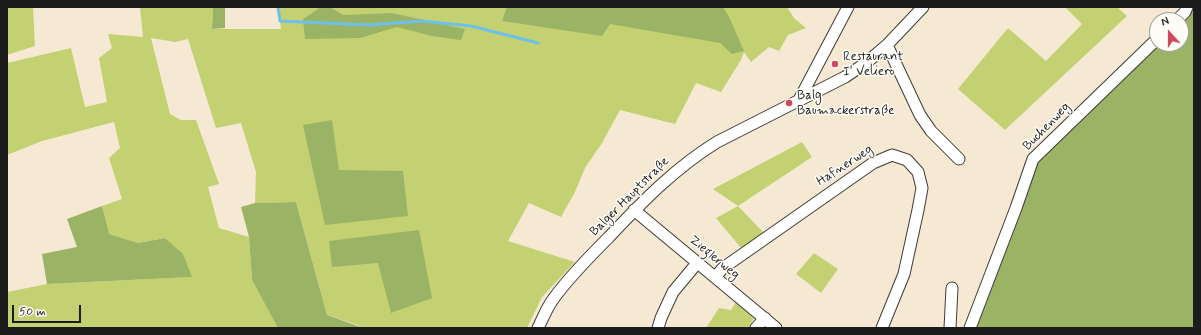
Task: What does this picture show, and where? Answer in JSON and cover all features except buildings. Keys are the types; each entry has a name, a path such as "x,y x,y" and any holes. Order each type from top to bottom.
{"street":[{"path":"799,100 848,7"},
{"name":"Balger Hauptstraße","path":"538,328 553,299 652,191 697,154 717,142 845,77 866,63 887,45 923,7"},
{"path":"887,45 920,114 931,131 959,159"},
{"name":"Buchenweg","path":"970,328 1033,159 1149,47"},
{"name":"Hafnerweg","path":"716,276 723,268 872,163 892,155 900,157 908,160 918,172 922,188 904,274 882,328"},
{"name":"Zieglerweg","path":"634,210 716,276 776,328"},
{"path":"658,328 673,292 698,262"},
{"path":"950,328 952,288"},
{"path":"756,328 765,318"}],"green space":[{"path":"7,7 33,7 35,46 7,55"},
{"path":"140,7 213,7 212,29 281,29 278,7 787,7 794,18 806,28 788,35 779,51 769,47 751,62 744,52 741,60 721,92 696,83 675,124 620,110 602,143 585,168 575,192 561,217 529,203 508,241 575,262 542,297 527,328 360,328 358,325 327,315 296,202 255,203 256,172 241,123 216,128 188,39 175,42 151,38 170,114 181,120 196,120 219,184 208,187 219,228 249,237 252,280 278,327 7,328 7,292 47,284 191,277 165,238 138,243 108,234 102,206 122,199 109,158 120,148 114,122 42,141 7,155 7,63 71,48 85,107 107,102 99,58 112,48 108,34 143,37"},
{"path":"213,7 225,7 225,28 212,29"},
{"path":"321,7 330,7 343,15 392,13 465,29 461,40 432,36 397,27 360,38 305,39 303,19"},
{"path":"507,7 723,7 744,51 732,54 720,43 610,24 602,36 502,21"},
{"path":"1065,7 1117,7 1127,16 1005,130 958,89 1008,28 1046,61 1082,24"},
{"path":"1191,7 1194,7 1194,328 976,328 1018,220 1037,161 1151,52 1189,52 1188,12"},
{"path":"332,120 339,170 403,171 408,216 325,225 303,125"},
{"path":"802,142 812,157 738,206 713,189"},
{"path":"296,202 327,315 360,328 278,328 252,280 249,237 241,207 255,203"},
{"path":"102,206 109,234 138,243 165,238 183,254 192,277 47,284 42,254 77,247 67,219"},
{"path":"738,206 764,233 741,248 716,218"},
{"path":"419,230 432,298 391,313 378,263 332,267 329,241"},
{"path":"814,253 838,269 821,293 796,274"},
{"path":"736,302 754,318 749,328 706,328 719,308 731,310"}],"waterway":[{"path":"278,7 280,21 369,25 421,21 471,26 538,43"}],"place":[{"name":"Restaurant I' Veliero","path":"835,64"},
{"name":"Balg Baumackerstraße","path":"789,103"}]}
